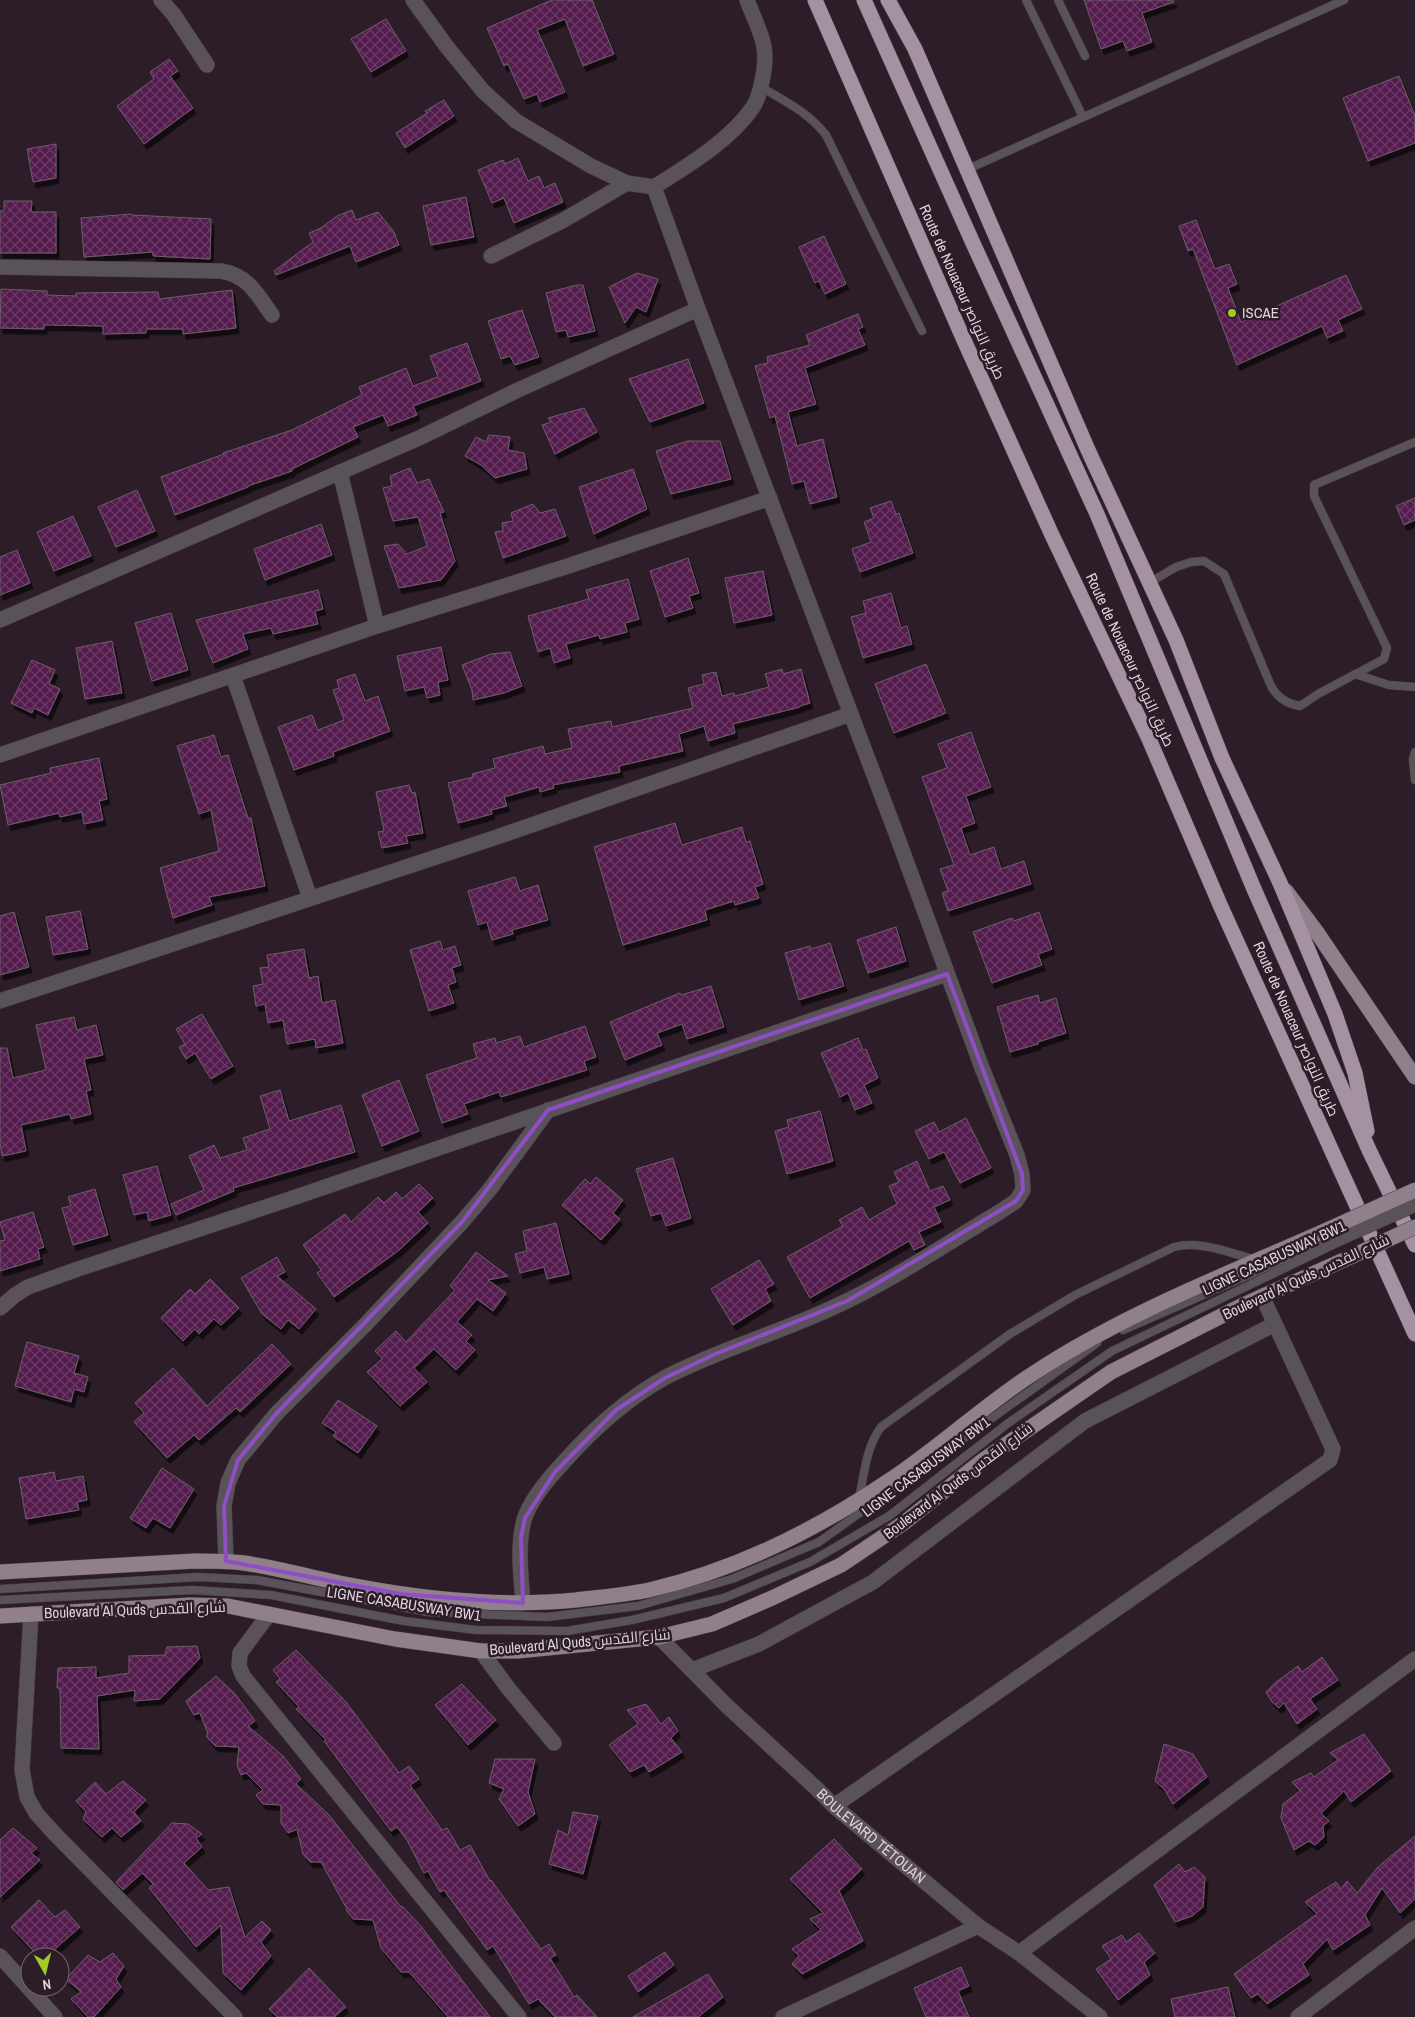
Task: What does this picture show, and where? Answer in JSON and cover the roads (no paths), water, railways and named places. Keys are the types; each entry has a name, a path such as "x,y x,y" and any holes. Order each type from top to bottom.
{"highway":[{"name":"Route de Nouaceur طريق النواصر","path":"815,0 963,338 1051,533 1150,739 1221,907 1415,1334"},
{"name":"Route de Nouaceur طريق النواصر","path":"864,0 1097,514 1254,889 1370,1150 1415,1245"},
{"path":"888,0 915,49 1084,441 1176,640 1222,758 1280,883 1345,1042 1363,1105 1370,1150"}],"main road":[{"path":"1280,883 1316,931 1415,1077"},
{"path":"0,1572 195,1561 226,1561 400,1594 523,1603 574,1600 647,1590 717,1572 772,1549 829,1519 892,1479 1034,1373 1105,1331 1258,1260 1333,1237 1415,1190"},
{"name":"Boulevard Al Quds شارع القدس","path":"0,1616 190,1605 228,1606 395,1639 481,1651 517,1651 659,1637 712,1624 841,1565 905,1522 990,1455 1111,1372 1262,1296 1415,1227"}],"street":[{"path":"161,0 174,15 207,65"},
{"path":"413,0 447,47 483,91 509,116 591,166 627,184 654,187 702,155 740,123 754,106 761,87 764,47 746,0"},
{"path":"492,256 627,184"},
{"path":"523,1603 521,1537 525,1518 536,1498 555,1472 586,1436 616,1410 673,1374 713,1355 848,1301 897,1274 1016,1201 1023,1190 1022,1174 654,187"},
{"path":"0,267 221,271 234,274 247,281 272,315"},
{"path":"0,620 419,438 518,390 698,309"},
{"path":"340,472 377,626"},
{"path":"0,755 377,626 770,498"},
{"path":"233,676 310,898"},
{"path":"0,1001 506,834 851,714"},
{"path":"0,1308 28,1287 54,1277 287,1200 946,974"},
{"path":"226,1561 224,1506 228,1483 238,1460 276,1414 366,1325 462,1222 490,1189 548,1110"},
{"path":"834,1806 1330,1460 1333,1450 1262,1296"},
{"path":"692,1670 759,1644 873,1582 1085,1421 1274,1324"},
{"path":"31,1614 22,1770 27,1797 36,1813 235,2017"},
{"path":"269,1614 240,1653 239,1666 243,1676 519,2017"},
{"name":"BOULEVARD TÉTOUAN","path":"659,1637 727,1706 834,1806 978,1926 1019,1953 1100,2017"},
{"path":"481,1651 508,1688 554,1743"},
{"path":"1019,1953 1415,1659"},
{"path":"783,2017 978,1926"},
{"path":"1298,2017 1415,1928"},
{"path":"0,1956 55,2017"}],"lane":[{"path":"1026,0 1083,117"},
{"path":"1058,0 1085,56"},
{"path":"968,169 1344,0"},
{"path":"761,87 806,113 826,135 922,330"},
{"path":"1149,583 1176,567 1191,562 1204,561 1224,574 1270,686 1276,696 1291,705 1300,706 1316,695 1384,659 1387,648 1314,496 1314,485 1415,442"},
{"path":"1355,674 1389,685 1415,687"},
{"path":"1415,752 1413,758 1415,780"},
{"name":"LIGNE CASABUSWAY BW1","path":"0,1589 198,1577 257,1580 428,1612 547,1617 638,1606 732,1579 819,1542 967,1438 1104,1338 1415,1201"},
{"name":"LIGNE CASABUSWAY BW1","path":"0,1600 192,1590 271,1595 404,1620 476,1630 568,1631 632,1620 724,1598 810,1562 889,1516 1007,1424 1112,1350 1333,1237 1415,1208"},
{"path":"859,1500 870,1449 881,1427 1010,1334 1075,1295 1165,1250 1181,1245 1200,1246 1258,1260"}],"place":[{"name":"ISCAE","path":"1232,313"}]}
